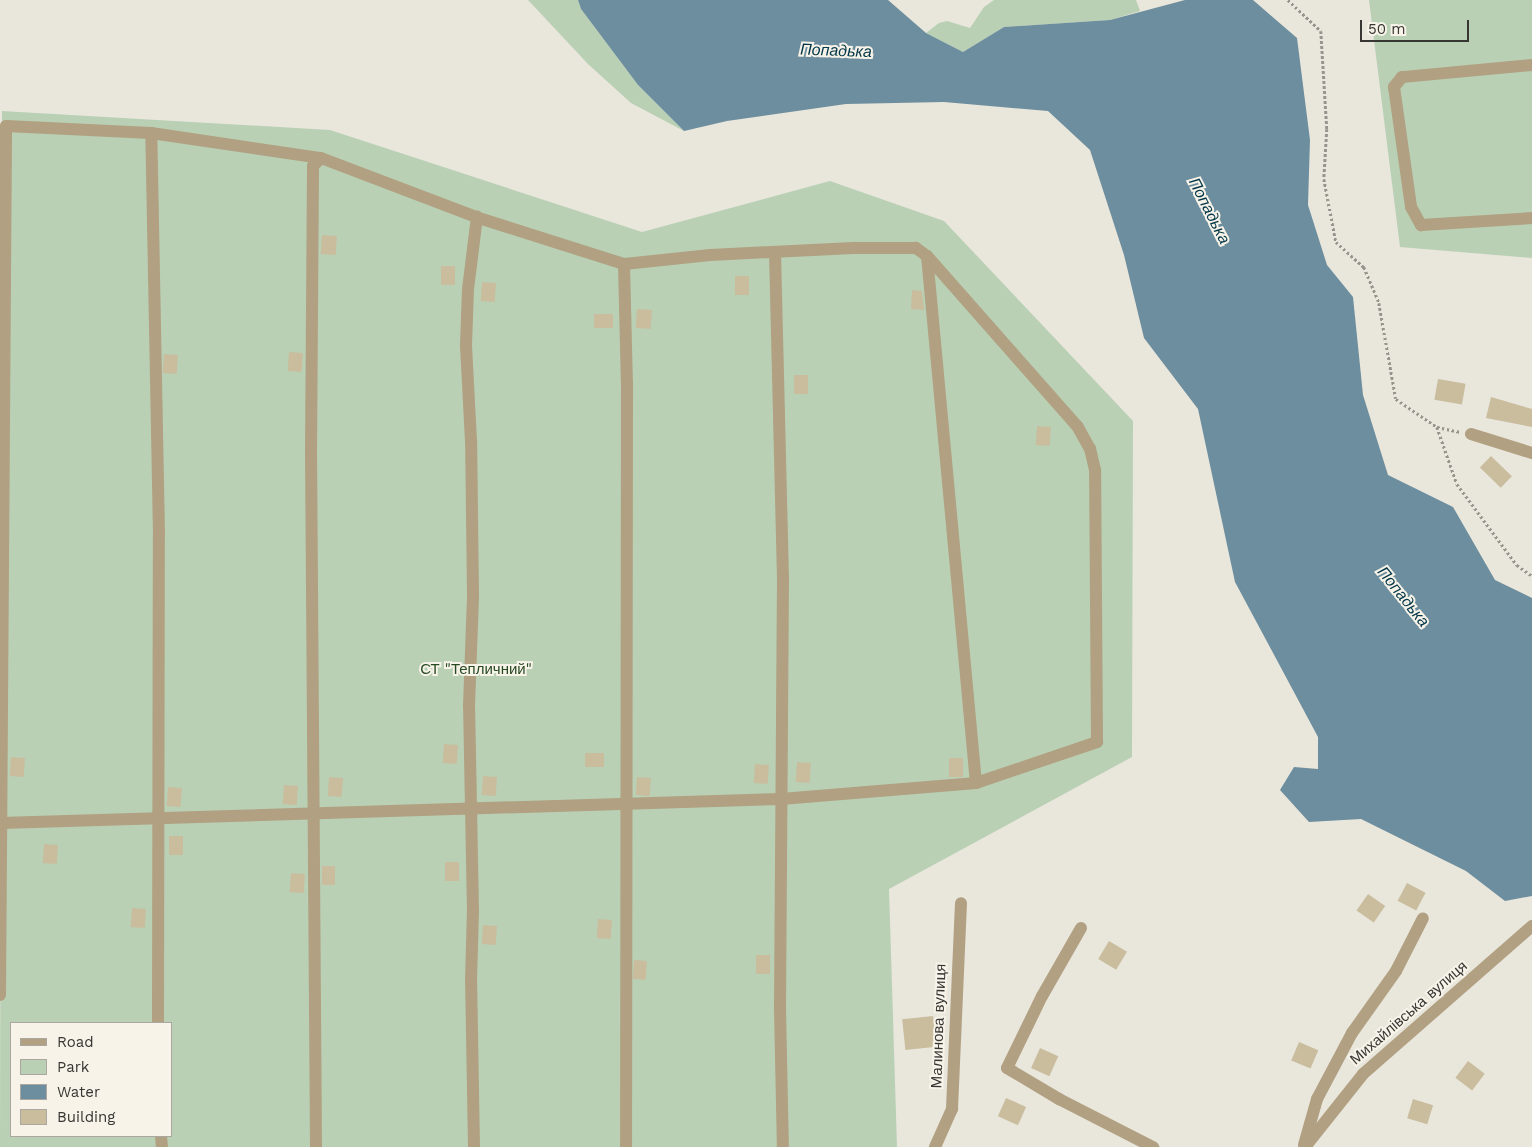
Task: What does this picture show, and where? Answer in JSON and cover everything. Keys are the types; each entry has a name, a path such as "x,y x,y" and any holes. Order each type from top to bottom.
{"street":[{"path":"1532,65 1402,78 1394,87 1411,207 1421,225 1532,218"},
{"path":"0,995 1,823 6,126 151,133 321,158 477,217 624,264 775,252 916,248 927,256 1077,426 1090,450 1095,470 1097,742 976,783 781,799 1,823"},
{"path":"151,133 159,544 160,818 158,1022"},
{"path":"316,1147 315,813 311,584 314,166 321,158"},
{"path":"474,1147 468,706 473,595 471,441 466,346 468,289 477,217"},
{"path":"775,252 783,577 781,799 783,1147"},
{"path":"927,256 976,783"},
{"path":"624,264 627,383 625,804 628,1070 626,1147"},
{"path":"1471,434 1532,453"},
{"name":"Малинова вулиця","path":"935,1147 952,1109 961,903"},
{"name":"Михайлівська вулиця","path":"1304,1147 1318,1099 1352,1033 1396,971 1422,918"},
{"path":"1081,928 1042,996 1007,1068 1059,1099 1153,1147"},
{"name":"Михайлівська вулиця","path":"1304,1147 1363,1074 1468,984 1527,930"}],"path":[{"path":"1288,0 1320,31 1327,129 1324,179 1336,242 1364,267 1379,304 1396,399 1437,427 1471,434"},
{"path":"1437,427 1457,484 1517,565 1532,576"}],"green space":[{"path":"528,0 578,0 581,9 638,85 684,131 631,103 588,64"},
{"path":"994,0 1136,0 1140,11 1110,20 1004,27 963,52 926,33 939,23 947,21 970,28 984,7"},
{"path":"1369,0 1532,0 1532,258 1400,247"},
{"name":"СТ \"Тепличний\"","path":"2,111 330,130 642,232 830,181 944,221 1133,421 1132,757 889,889 897,1147 0,1147"}],"water":[{"name":"Попадька","path":"578,0 888,0 926,33 963,52 1004,27 1110,20 1185,0 1253,0 1297,38 1310,140 1308,205 1327,265 1353,297 1363,395 1388,475 1453,507 1495,580 1532,598 1532,896 1505,901 1466,871 1361,819 1309,822 1280,790 1294,767 1318,769 1318,737 1235,582 1198,409 1144,338 1124,255 1090,150 1048,111 944,102 846,104 727,121 684,131 638,85 581,9"}],"building":[{"path":"322,235 337,236 336,255 321,254"},
{"path":"441,266 455,266 455,285 441,285"},
{"path":"735,276 749,276 749,295 735,295"},
{"path":"482,282 496,283 495,302 481,301"},
{"path":"912,290 922,291 924,310 911,309"},
{"path":"637,309 652,310 651,329 636,328"},
{"path":"594,314 613,314 613,328 594,328"},
{"path":"289,352 303,353 302,372 288,371"},
{"path":"164,354 178,355 177,374 163,373"},
{"path":"794,375 808,375 808,394 794,394"},
{"path":"1438,379 1466,384 1462,405 1434,400"},
{"path":"1491,397 1532,409 1532,427 1486,418"},
{"path":"1037,426 1051,427 1050,446 1036,445"},
{"path":"1491,456 1512,476 1501,488 1480,468"},
{"path":"444,744 458,745 457,764 443,763"},
{"path":"585,753 604,753 604,767 585,767"},
{"path":"11,757 25,758 24,777 10,776"},
{"path":"949,758 963,758 963,777 949,777"},
{"path":"797,762 811,763 810,783 796,782"},
{"path":"755,764 769,765 768,784 754,783"},
{"path":"483,776 497,777 496,796 482,795"},
{"path":"329,777 343,778 342,797 328,796"},
{"path":"637,777 651,778 650,796 636,795"},
{"path":"284,785 298,786 297,805 283,804"},
{"path":"168,787 182,788 181,807 167,806"},
{"path":"169,836 183,836 183,855 169,855"},
{"path":"44,844 58,845 57,864 43,863"},
{"path":"445,862 459,862 459,881 445,881"},
{"path":"322,866 335,866 335,885 322,885"},
{"path":"291,873 305,874 304,893 290,892"},
{"path":"1407,883 1426,893 1416,911 1398,901"},
{"path":"1368,894 1385,906 1374,922 1357,910"},
{"path":"132,908 146,909 145,928 131,927"},
{"path":"598,919 612,920 611,939 597,938"},
{"path":"483,925 497,926 496,945 482,944"},
{"path":"1109,941 1127,952 1116,970 1098,959"},
{"path":"756,955 770,955 770,974 756,974"},
{"path":"634,960 647,961 646,980 633,979"},
{"path":"933,1016 936,1047 905,1050 902,1019"},
{"path":"1299,1042 1318,1050 1311,1069 1291,1060"},
{"path":"1040,1048 1058,1056 1049,1076 1031,1068"},
{"path":"1468,1061 1485,1074 1472,1090 1455,1078"},
{"path":"1006,1098 1026,1107 1018,1125 998,1116"},
{"path":"1413,1099 1433,1105 1427,1124 1407,1118"}]}
